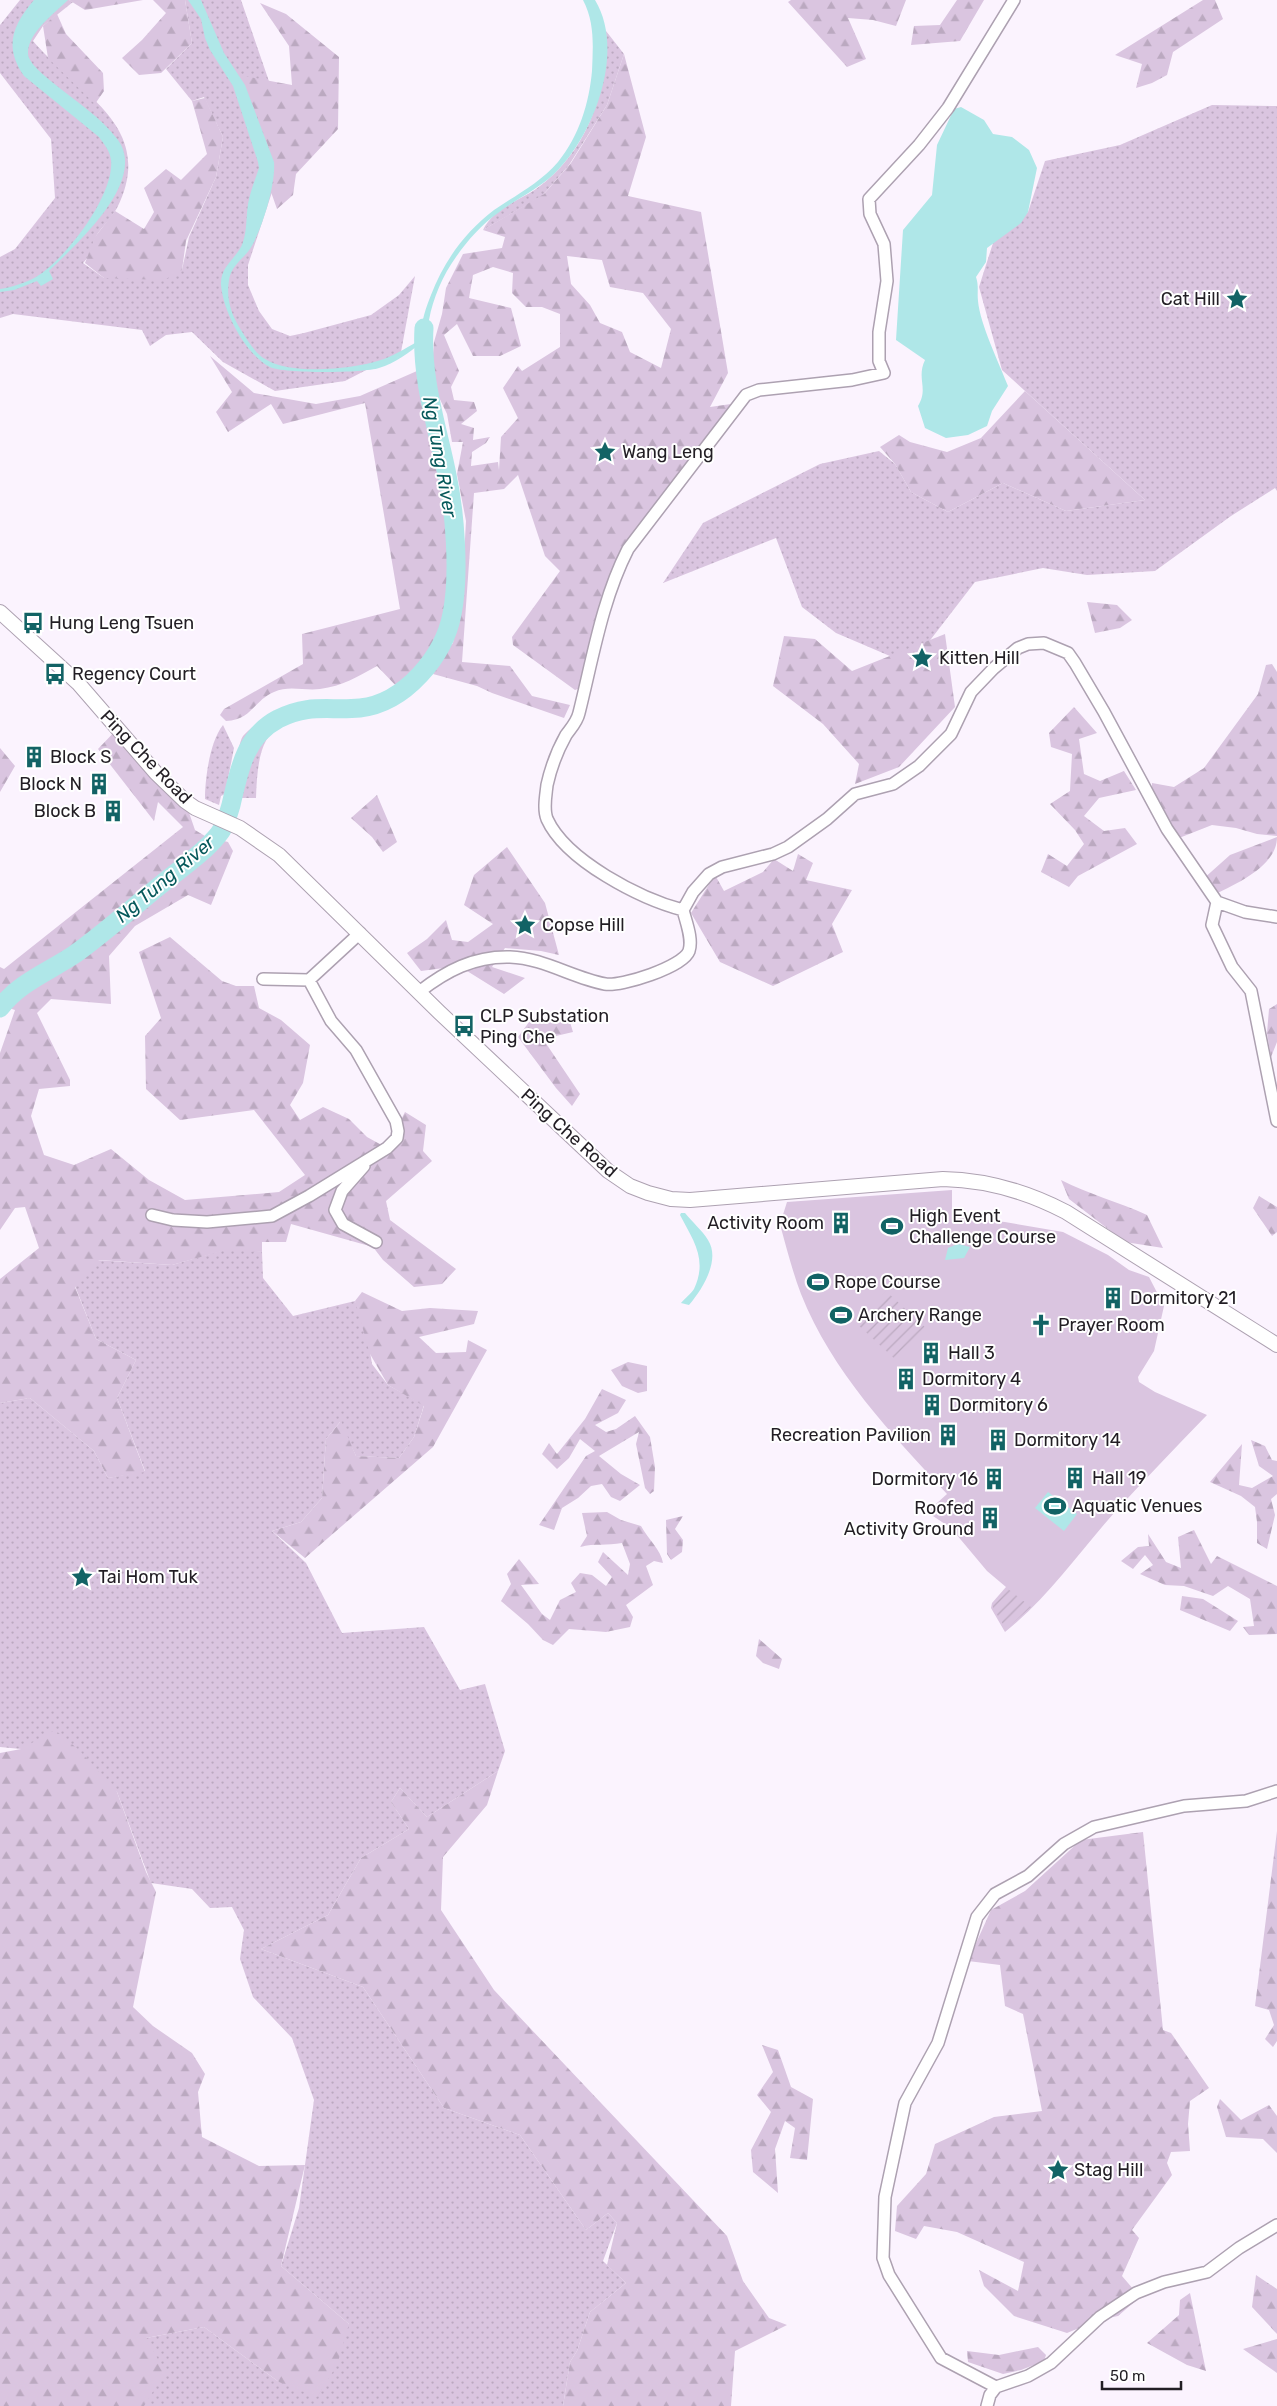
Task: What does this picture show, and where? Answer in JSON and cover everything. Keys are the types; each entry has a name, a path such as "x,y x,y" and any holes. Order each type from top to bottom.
{"street":[{"path":"683,910 658,904 638,895 580,858 554,829 547,818 545,809 547,785 554,758 578,719 597,635 617,571 628,549 746,395 759,390 852,380 884,374 879,361 880,332 886,280 884,244 870,214 869,199 918,145 948,108 1014,0"},
{"name":"Ping Che Road","path":"0,612 78,684 156,773 185,801 204,812 240,828 280,855 419,992 599,1163 615,1176 638,1190 664,1198 690,1200 930,1180 971,1180 994,1184 1026,1193 1066,1212 1277,1345"},
{"path":"419,992 442,974 474,960 510,957 539,963 607,984 644,976 668,968 688,952 690,941 683,910 693,892 709,874 722,867 773,854 788,847 827,819 856,794 892,784 918,766 951,734 971,692 994,668 1018,648 1028,644 1044,643 1068,653 1104,712 1166,829 1217,902 1245,912 1277,917"},
{"path":"1217,902 1212,925 1232,967 1251,991 1277,1121"},
{"path":"263,979 309,980 360,933"},
{"path":"152,1215 174,1220 207,1222 272,1216 372,1158 394,1142 398,1131 396,1121 356,1050 331,1021 309,980"},
{"path":"372,1158 342,1191 335,1210 343,1224 376,1242"},
{"path":"996,2387 941,2358 889,2275 883,2258 885,2197 905,2103 938,2043 977,1917 995,1894 1028,1876 1064,1844 1094,1828 1184,1806 1246,1801 1277,1791"},
{"path":"987,2406 990,2396 996,2387 1028,2376 1051,2363 1100,2317 1136,2292 1164,2282 1207,2272 1239,2248 1277,2225"}],"green space":[{"path":"20,0 69,0 73,2 43,26 33,41 107,114 120,133 128,155 127,179 117,208 98,233 88,257 83,263 104,278 182,270 189,237 216,177 223,137 204,97 192,101 166,69 192,43 185,0 241,0 273,93 276,180 248,265 248,285 259,311 272,329 290,336 304,333 371,315 399,295 415,276 401,352 345,381 275,391 223,362 192,332 166,335 150,346 142,330 13,314 0,318 0,257 15,249 55,198 51,139 0,73 0,25"},
{"path":"69,0 143,0 85,10"},
{"path":"153,0 185,0 192,43 161,73 139,75 122,58 142,40 166,13"},
{"path":"791,0 906,0 896,26 873,20 848,18 866,59 847,67 788,2"},
{"path":"957,0 984,0 960,41 911,45 914,26 940,25"},
{"path":"1203,0 1215,0 1223,19 1173,52 1167,75 1152,83 1136,88 1142,64 1115,55"},
{"path":"260,3 286,14 339,57 338,129 296,174 293,195 277,209 271,192 274,181 274,162 255,110 238,75 292,85 289,46"},
{"path":"57,14 66,34 103,73 104,91 95,104 48,58 43,26"},
{"path":"606,31 624,54 607,105 569,165 542,196 483,230 499,211 536,189 554,174 569,158 581,139 591,119 598,98 606,54"},
{"path":"624,54 646,137 628,196 701,212 728,373 710,407 731,404 738,414 620,565 586,686 575,690 513,645 512,637 560,571 545,556 518,475 504,489 474,493 462,662 510,666 532,696 570,705 564,718 477,686 433,674 445,652 453,643 463,574 466,521 457,474 463,442 452,442 447,414 435,389 432,366 434,342 442,314 446,288 463,254 502,248 505,237 483,230 544,194 571,163 607,105","holes":["567,256 602,260 610,287 643,293 671,329 661,368 630,352 622,332 600,323 590,305 571,284","493,267 513,273 512,293 526,307 542,307 560,314 560,347 522,371 518,366 503,388 518,418 501,437 499,470 498,462 471,466 472,452 486,443 490,437 473,440 474,428 461,424 477,411 474,402 454,400 451,387 459,371 444,335 457,324 473,356 500,356 521,346 511,308 469,298 473,275"]},
{"path":"205,98 223,137 216,177 186,241 182,270 164,280 104,278 85,263 95,237 115,211 144,229 154,212 144,188 166,169 181,180 207,154 192,101"},
{"path":"1212,105 1277,106 1277,491 1275,488 1231,516 1155,571 1087,575 1043,568 975,582 911,665 836,633 802,607 776,538 663,583 703,523 820,464 879,451 895,464 911,492 948,512 1003,483 1066,511 1145,500 1002,370 979,287 993,243 1028,212 1045,161 1120,145"},
{"path":"210,356 254,393 316,404 360,396 426,367 453,513 452,608 449,624 436,653 427,666 400,690 377,666 336,686 314,689 285,689 274,692 261,700 247,714 235,720 226,721 220,715 224,709 303,664 302,634 400,609 365,403 283,424 271,404 228,432 216,412 232,392"},
{"path":"1025,391 1145,500 1066,511 1003,483 948,512 911,492 895,464 880,447 899,435 910,442 947,452 981,438"},
{"path":"1087,602 1117,605 1132,620 1120,628 1095,633"},
{"path":"945,634 955,707 899,767 855,784 859,764 823,724 773,686 784,636 815,639 852,671"},
{"path":"1272,664 1277,672 1277,836 1212,825 1174,840 1152,801 1152,783 1174,787 1204,768 1258,694 1266,665"},
{"path":"315,704 340,705 338,716 297,720 283,725 272,732 265,743 260,757 256,798 239,798 242,772 236,763 243,736 267,718"},
{"path":"1074,707 1097,733 1079,739 1084,774 1100,781 1124,771 1136,790 1099,798 1084,816 1104,831 1125,828 1137,844 1078,876 1069,887 1041,872 1048,854 1067,866 1084,844 1075,830 1050,804 1070,791 1072,754 1051,747 1049,733"},
{"path":"223,725 234,748 225,794 221,796 219,805 205,799 205,790 212,750 218,732"},
{"path":"120,726 185,801 195,830 205,836 228,842 233,851 211,905 188,895 135,926 109,956 111,1004 51,999 37,1013 70,1080 70,1086 39,1089 31,1116 44,1155 74,1165 111,1149 149,1180 185,1200 279,1192 305,1175 254,1110 180,1120 146,1089 145,1036 161,1018 139,952 170,937 222,981 236,986 254,986 259,1008 281,1020 310,1045 303,1083 290,1105 300,1120 323,1107 349,1119 367,1137 387,1148 405,1112 426,1125 423,1151 432,1161 386,1201 390,1220 456,1269 442,1284 414,1287 383,1260 373,1247 291,1224 286,1242 262,1242 262,1252 226,1250 172,1265 99,1260 75,1287 96,1339 136,1360 117,1398 145,1472 108,1478 94,1451 30,1398 0,1403 0,1279 39,1248 25,1207 15,1208 0,1230 0,1053 15,1010 0,1005 0,967 4,969 183,827 158,802 154,821 98,749"},
{"path":"0,748 15,766 0,792"},
{"path":"377,795 397,842 383,852 372,837 351,818"},
{"path":"1277,837 1275,848 1262,866 1243,880 1212,896 1202,880 1230,855"},
{"path":"507,847 545,903 559,955 541,951 505,948 492,967 525,978 504,994 459,966 421,971 407,953 427,939 446,920 452,940 468,942 493,924 464,905 474,875"},
{"path":"798,854 813,863 806,880 852,890 832,924 843,952 773,986 720,962 691,913 715,875 724,891 763,872 774,859 793,871"},
{"path":"1277,1004 1277,1042 1271,1057 1267,1033 1269,1009"},
{"path":"532,1018 569,1019 573,1032 543,1039 580,1094 572,1106 556,1088 518,1037"},
{"path":"1061,1180 1147,1215 1163,1248 1125,1242 1069,1199"},
{"path":"952,1190 952,1217 1005,1222 1063,1232 1108,1255 1129,1270 1149,1277 1164,1306 1154,1351 1138,1377 1139,1382 1155,1392 1207,1415 1115,1512 1049,1590 1021,1619 1005,1632 991,1608 992,1603 1006,1587 987,1571 951,1528 927,1512 947,1494 884,1424 829,1350 801,1294 781,1228 781,1221 787,1202"},
{"path":"1259,1196 1277,1207 1277,1232 1272,1236 1253,1208"},
{"path":"234,1247 262,1252 263,1278 293,1316 355,1301 365,1321 372,1364 388,1385 424,1405 414,1437 399,1458 356,1456 340,1422 326,1439 322,1498 301,1522 272,1531 306,1563 342,1633 424,1627 460,1690 485,1684 505,1751 498,1771 427,1817 400,1788 391,1802 409,1829 361,1858 328,1915 261,1949 363,1987 444,2108 520,2135 586,2230 608,2213 617,2223 603,2261 626,2283 590,2312 577,2351 570,2362 563,2406 141,2406 146,2338 204,2327 279,2382 349,2324 281,2266 299,2208 314,2100 292,2038 253,1997 240,1959 244,1930 232,1907 210,1908 192,1889 151,1883 117,1792 21,1749 0,1747 0,1403 30,1398 94,1451 108,1478 145,1471 117,1398 136,1360 96,1339 75,1286 95,1260 172,1265"},
{"path":"886,1291 927,1329 897,1361 856,1323"},
{"path":"362,1292 402,1311 430,1308 478,1311 474,1324 419,1337 436,1353 466,1352 468,1340 487,1350 433,1447 305,1558 272,1531 301,1522 322,1498 326,1439 341,1421 356,1456 399,1458 414,1437 424,1406 388,1385 370,1354 355,1301"},
{"path":"628,1362 647,1366 647,1391 638,1393 622,1386 611,1370"},
{"path":"602,1389 626,1400 618,1413 595,1425 606,1432 616,1429 635,1416 650,1437 655,1467 654,1491 650,1494 645,1488 636,1444 639,1432 599,1456 621,1474 640,1485 620,1501 611,1497 602,1484 591,1486 578,1498 562,1508 554,1530 539,1525 586,1456 595,1451 580,1439 569,1458 557,1469 542,1454 549,1443 557,1454 585,1419"},
{"path":"1251,1440 1265,1446 1272,1460 1277,1461 1277,1494 1271,1499 1275,1515 1267,1549 1257,1543 1255,1507 1241,1496 1210,1482 1242,1444 1239,1485 1252,1488 1273,1476 1259,1466"},
{"path":"607,1512 621,1520 641,1526 657,1549 663,1563 654,1561 646,1566 653,1585 626,1605 633,1617 630,1627 606,1632 569,1629 553,1645 543,1640 528,1624 501,1601 511,1584 507,1574 519,1559 539,1584 521,1585 542,1614 550,1620 560,1600 576,1592 571,1583 580,1573 592,1575 606,1586 612,1577 598,1562 603,1552 628,1575 630,1564 622,1543 580,1547 587,1536 582,1513"},
{"path":"683,1516 675,1529 683,1540 682,1552 671,1560 667,1554 666,1520"},
{"path":"1194,1530 1211,1564 1217,1556 1277,1586 1277,1634 1249,1635 1243,1627 1254,1626 1250,1599 1228,1586 1213,1596 1184,1586 1165,1585 1140,1574 1153,1565 1145,1555 1133,1569 1121,1561 1138,1547 1149,1546 1148,1534 1166,1562 1181,1568 1178,1537"},
{"path":"1008,1589 1031,1607 1006,1629 993,1608 993,1604"},
{"path":"1182,1596 1203,1599 1238,1621 1230,1631 1180,1610"},
{"path":"759,1639 782,1659 779,1669 763,1663 756,1656"},
{"path":"55,1730 79,1750 117,1792 146,1872 156,1892 133,2007 153,2026 192,2053 205,2074 198,2092 202,2137 259,2166 305,2165 281,2266 349,2324 337,2365 317,2397 279,2382 204,2327 146,2338 165,2372 144,2406 0,2406 0,1753 21,1749"},
{"path":"498,1771 487,1805 443,1857 441,1910 494,1990 727,2236 743,2281 769,2318 787,2325 735,2351 731,2406 563,2406 570,2362 577,2351 590,2312 626,2283 607,2265 617,2223 608,2213 586,2230 520,2135 444,2108 363,1987 261,1949 328,1915 361,1858 409,1829 391,1802 400,1788 427,1817"},
{"path":"1277,1831 1277,2041 1273,2047 1265,2039 1274,2025 1269,2010 1255,2006"},
{"path":"1143,1832 1163,2030 1171,2033 1209,2088 1190,2101 1188,2124 1190,2151 1171,2152 1167,2163 1172,2175 1132,2230 1139,2238 1122,2276 1140,2297 1118,2316 1099,2320 1067,2333 1014,2316 984,2286 979,2270 1018,2291 1024,2262 957,2232 924,2226 916,2239 895,2231 897,2206 926,2174 935,2144 994,2117 1042,2111 1023,2014 1005,2006 1000,1965 968,1961 991,1910 1025,1891 1081,1840"},
{"path":"762,2045 778,2050 791,2087 813,2099 807,2160 790,2158 795,2128 785,2121 775,2149 778,2193 753,2172 751,2150 771,2112 757,2095 773,2072"},
{"path":"1220,2099 1241,2120 1269,2105 1277,2116 1277,2153 1263,2139 1226,2137 1217,2107"},
{"path":"1256,2275 1277,2289 1277,2334 1252,2307"},
{"path":"1190,2293 1206,2371 1187,2365 1147,2343 1179,2315 1180,2300"},
{"path":"1277,2339 1277,2373 1243,2349"},
{"path":"1038,2347 1046,2355 1044,2361 1021,2370 1003,2374 968,2362 967,2351 999,2355"}],"water":[{"path":"34,0 68,0 37,31 29,46 29,58 34,66 95,116 118,140 125,157 124,175 105,212 49,271 53,279 41,286 37,281 14,290 0,292 0,289 36,277 48,269 61,256 74,242 97,208 110,174 111,160 107,148 99,137 24,76 14,56 13,37 16,28 20,19"},
{"path":"188,0 201,0 224,53 245,85 274,162 273,182 267,207 255,241 234,267 230,275 228,294 232,312 237,324 249,342 265,359 291,368 324,369 372,363 399,352 421,339 422,322 429,300 442,270 456,248 494,210 544,176 558,162 572,141 582,119 588,95 592,71 593,44 590,17 583,0 595,0 604,21 607,43 606,67 601,92 593,116 569,158 554,174 486,222 451,264 433,303 425,353 422,342 402,357 379,368 342,372 307,372 270,367 261,361 244,342 226,307 221,278 226,267 241,248 251,190 259,168 233,86 210,50 201,19"},
{"path":"961,107 984,120 993,134 1012,137 1029,150 1037,168 1028,212 1021,223 987,248 986,262 976,277 982,321 1008,386 992,411 987,426 968,435 946,438 925,428 918,406 923,389 922,373 925,360 896,340 903,230 932,195 937,145 954,109"},
{"path":"685,1213 706,1236 712,1256 711,1265 704,1283 689,1305 681,1303 694,1289 700,1268 694,1241 680,1215"},
{"path":"958,1244 970,1247 964,1258 945,1260 948,1248"},
{"path":"1048,1492 1077,1514 1064,1531 1035,1508"}],"waterway":[{"name":"Ng Tung River","path":"0,1008 7,999 25,984 75,954 96,938 212,842 226,821 240,768 250,745 267,726 278,719 300,711 310,709 349,709 377,704 407,687 420,675 441,646 452,614 456,580 454,523 446,470 427,382 424,328"}],"place":[{"name":"Cat Hill","path":"1237,299"},
{"name":"Wang Leng","path":"605,452"},
{"name":"Hung Leng Tsuen","path":"33,623"},
{"name":"Kitten Hill","path":"922,658"},
{"name":"Regency Court","path":"55,674"},
{"name":"Block S","path":"34,757"},
{"name":"Block N","path":"99,784"},
{"name":"Block B","path":"113,811"},
{"name":"Copse Hill","path":"525,925"},
{"name":"CLP Substation Ping Che","path":"464,1026"},
{"name":"Activity Room","path":"841,1223"},
{"name":"High Event Challenge Course","path":"892,1226"},
{"name":"Rope Course","path":"818,1282"},
{"name":"Dormitory 21","path":"1113,1298"},
{"name":"Archery Range","path":"841,1315"},
{"name":"Prayer Room","path":"1041,1325"},
{"name":"Hall 3","path":"931,1353"},
{"name":"Dormitory 4","path":"906,1379"},
{"name":"Dormitory 6","path":"932,1405"},
{"name":"Recreation Pavilion","path":"948,1435"},
{"name":"Dormitory 14","path":"998,1440"},
{"name":"Hall 19","path":"1075,1478"},
{"name":"Dormitory 16","path":"994,1479"},
{"name":"Aquatic Venues","path":"1055,1506"},
{"name":"Roofed Activity Ground","path":"990,1518"},
{"name":"Tai Hom Tuk","path":"82,1577"},
{"name":"Stag Hill","path":"1058,2170"}]}
